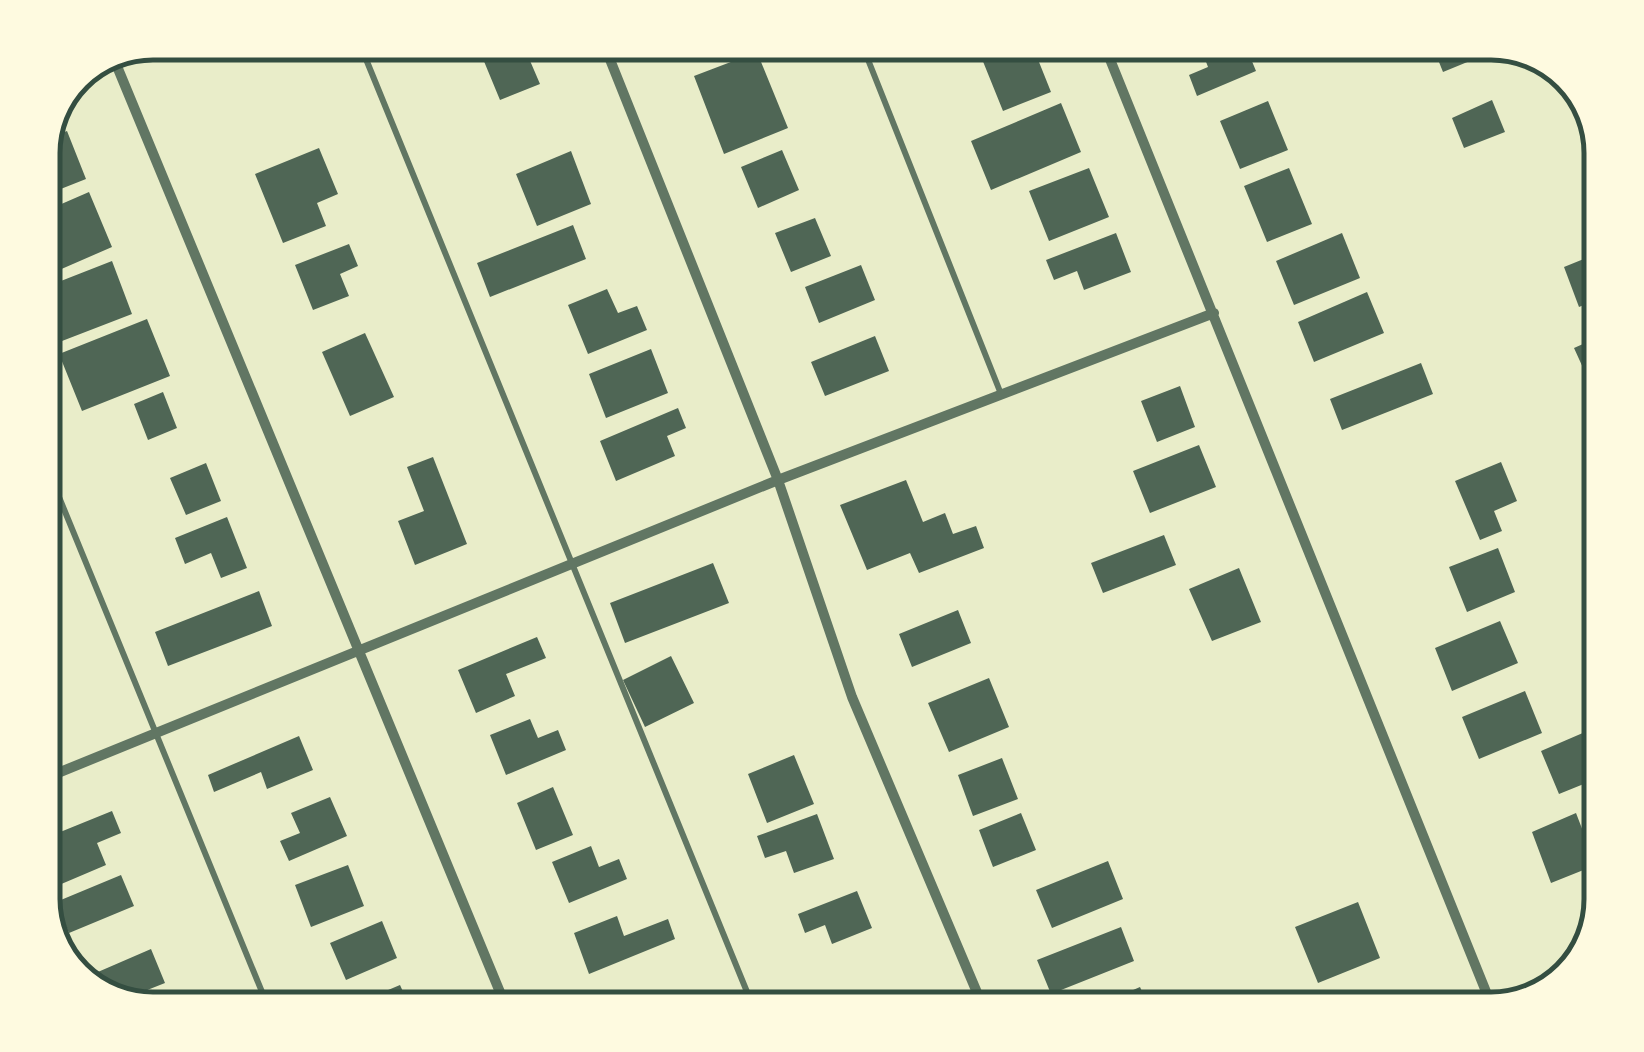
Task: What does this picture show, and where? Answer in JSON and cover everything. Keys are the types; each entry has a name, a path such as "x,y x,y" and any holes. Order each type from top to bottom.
{"street":[{"path":"609,60 778,480 852,697 976,992"},
{"path":"1110,60 1485,992"},
{"path":"118,67 500,992"},
{"path":"60,772 778,480 1214,313"}],"lane":[{"path":"365,60 747,992"},
{"path":"868,60 1002,394"},
{"path":"60,499 262,992"}],"building":[{"path":"483,60 530,60 540,84 500,100"},
{"path":"736,60 760,60 788,128 724,154 694,76"},
{"path":"982,60 1038,60 1051,92 1003,111"},
{"path":"1205,60 1251,60 1256,71 1197,96 1189,75 1208,67"},
{"path":"1438,60 1472,60 1443,72"},
{"path":"1492,100 1505,132 1464,148 1452,118"},
{"path":"1268,101 1288,150 1240,169 1220,121"},
{"path":"1061,103 1081,152 991,190 971,141"},
{"path":"67,131 86,179 60,189 60,147 62,133"},
{"path":"319,148 338,194 317,203 326,226 283,243 255,174"},
{"path":"782,150 799,190 758,208 741,167"},
{"path":"571,151 591,204 537,226 516,174"},
{"path":"1089,168 1109,217 1049,241 1029,191"},
{"path":"1289,168 1312,224 1267,242 1244,186"},
{"path":"89,192 112,247 60,270 60,205"},
{"path":"815,218 831,256 791,272 775,233"},
{"path":"573,225 586,259 490,297 477,263"},
{"path":"1116,233 1131,272 1084,290 1077,271 1054,280 1046,260"},
{"path":"1342,233 1360,278 1294,305 1276,261"},
{"path":"349,244 358,266 340,274 349,296 313,310 295,265"},
{"path":"1584,259 1584,305 1579,307 1564,267"},
{"path":"112,261 132,314 62,341 60,281"},
{"path":"861,265 875,300 819,323 805,287"},
{"path":"607,289 618,313 637,306 647,330 588,354 568,305"},
{"path":"1367,292 1384,333 1314,362 1298,322"},
{"path":"147,319 170,376 82,411 60,354"},
{"path":"365,333 394,397 350,416 322,352"},
{"path":"875,336 889,371 825,396 811,362"},
{"path":"1584,344 1584,370 1574,348"},
{"path":"651,349 668,393 606,418 589,374"},
{"path":"1421,363 1433,394 1342,430 1330,399"},
{"path":"1180,386 1195,427 1157,442 1141,401"},
{"path":"163,392 177,428 148,440 134,404"},
{"path":"678,408 686,428 667,436 675,456 616,481 600,441"},
{"path":"1199,445 1216,487 1150,513 1133,471"},
{"path":"433,457 467,544 415,565 398,521 424,511 407,467"},
{"path":"1501,462 1517,501 1494,511 1502,531 1480,540 1455,481"},
{"path":"206,463 221,501 186,515 170,478"},
{"path":"906,480 923,522 945,513 953,534 976,526 984,548 919,573 910,553 867,570 840,505"},
{"path":"227,517 247,568 221,578 211,553 185,564 175,538"},
{"path":"1164,535 1176,565 1103,593 1091,563"},
{"path":"1498,548 1515,592 1467,612 1449,567"},
{"path":"713,563 729,603 625,643 610,603"},
{"path":"1239,568 1261,622 1212,641 1189,589"},
{"path":"259,591 272,626 168,666 155,632"},
{"path":"958,610 971,643 912,667 899,634"},
{"path":"1500,621 1518,663 1452,691 1435,648"},
{"path":"537,637 546,658 506,674 515,696 476,713 458,670"},
{"path":"671,656 694,703 645,727 623,680"},
{"path":"989,678 1009,727 949,752 928,703"},
{"path":"1525,691 1542,733 1479,759 1462,717"},
{"path":"530,719 538,738 558,730 566,750 506,775 490,735"},
{"path":"1584,732 1584,784 1559,794 1541,751"},
{"path":"299,736 313,770 267,789 261,772 214,792 208,775"},
{"path":"794,755 814,804 767,823 748,774"},
{"path":"1002,758 1018,799 973,816 958,775"},
{"path":"553,787 573,835 536,850 517,803"},
{"path":"330,797 347,836 289,861 280,841 300,833 291,813"},
{"path":"112,811 121,833 97,843 106,865 60,885 60,832"},
{"path":"1021,813 1036,850 993,867 979,830"},
{"path":"1576,813 1584,834 1584,870 1551,883 1532,832"},
{"path":"817,814 834,859 794,873 786,851 765,858 757,836"},
{"path":"591,846 599,867 619,859 627,879 569,903 552,862"},
{"path":"1108,861 1123,899 1052,928 1036,890"},
{"path":"348,865 364,906 311,927 295,885"},
{"path":"121,875 134,906 69,933 60,900"},
{"path":"857,891 872,928 832,944 825,925 805,933 798,914"},
{"path":"1358,902 1380,958 1318,983 1295,927"},
{"path":"617,916 624,936 668,919 675,939 589,974 574,933"},
{"path":"382,921 397,958 346,980 330,943"},
{"path":"1121,927 1134,961 1050,992 1037,960"},
{"path":"151,949 165,983 145,991 135,990 97,973"},
{"path":"400,985 403,992 383,992"}]}
